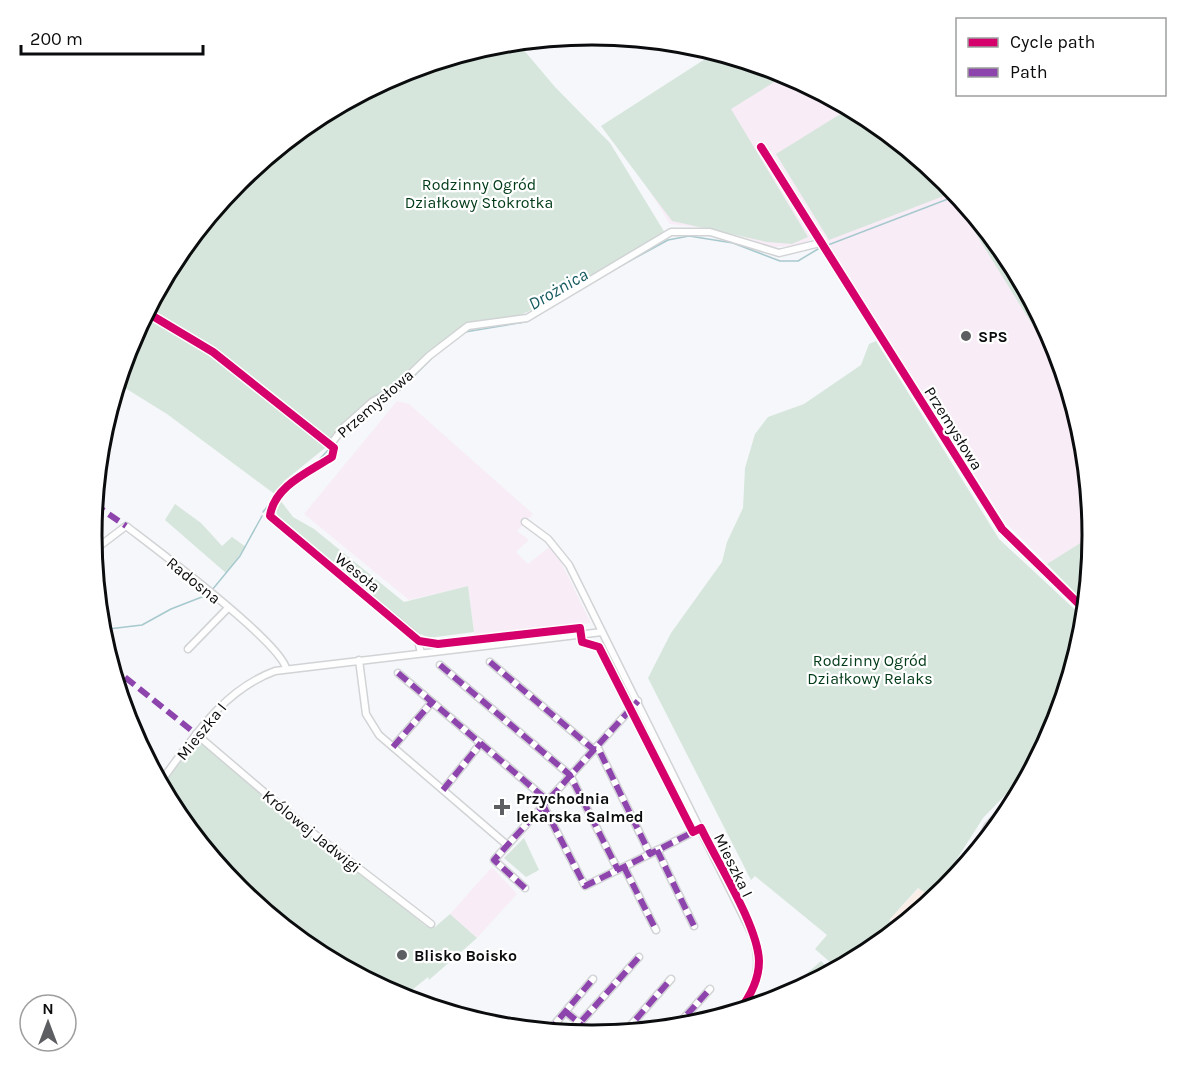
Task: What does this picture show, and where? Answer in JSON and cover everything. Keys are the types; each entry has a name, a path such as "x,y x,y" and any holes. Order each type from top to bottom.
{"street":[{"path":"761,147 820,243"},
{"name":"Przemysłowa","path":"270,516 273,503 286,487 332,457 334,451 330,445 344,427 372,402 395,389 429,356 468,326 526,318 671,232 710,232 779,253 820,243 1002,529 1078,603"},
{"name":"Wesoła","path":"270,516 417,637 421,653"},
{"name":"Mieszka I","path":"525,522 560,550 638,701 756,945 757,977 747,1001"},
{"name":"Radosna","path":"102,544 126,526 228,608 282,656 286,668"},
{"path":"188,649 228,608"},
{"name":"Mieszka I","path":"165,776 196,734 238,689 259,677 286,668 602,632"},
{"path":"359,660 366,714 379,735 507,845"},
{"path":"490,662 593,750 601,753 650,854"},
{"path":"440,665 570,775 656,930"},
{"path":"398,673 481,743 545,802 585,886 701,828"},
{"path":"525,888 494,860 638,701"},
{"path":"393,747 432,702"},
{"name":"Królowej Jadwigi","path":"196,734 304,826 431,924"},
{"path":"443,789 481,743"},
{"path":"657,850 694,926"},
{"path":"578,1026 639,957"},
{"path":"555,1025 593,979"},
{"path":"632,1024 671,979"},
{"path":"684,1018 710,989"},
{"path":"566,1012 583,1026"}],"shaded area":[{"path":"710,60 780,82 837,111 891,146 961,212 1000,263 1032,319 1056,378 1073,440 1081,503 1082,542 1047,564 1005,522 821,234 799,246 772,247 723,230 670,224 632,163"},
{"path":"397,401 409,404 533,514 517,531 529,540 516,552 528,564 549,547 558,556 591,623 475,638 468,586 409,600 304,514"},
{"path":"492,867 517,894 477,938 450,914"},
{"path":"919,888 927,893 893,923 889,920"}],"green space":[{"name":"Rodzinny Ogród Działkowy Stokrotka","path":"524,50 555,87 610,143 665,233 539,307 515,317 466,323 391,388 371,398 325,448 284,481 276,495 167,414 125,388 139,348 167,290 203,237 245,189 293,146 319,128 375,96 434,71 496,54"},
{"path":"706,59 776,81 731,109 808,237 792,244 767,242 672,221 601,126"},
{"path":"841,114 891,146 945,195 829,240 776,154"},
{"path":"967,220 1017,290 1040,338"},
{"name":"Rodzinny Ogród Działkowy Relaks","path":"876,341 999,539 1076,611 1066,662 1056,693 1032,752 1014,786 983,818 954,867 939,882 926,893 918,888 889,920 893,923 891,925 831,963 815,949 827,935 755,876 751,880 648,678 671,633 722,562 727,542 743,508 745,468 755,434 768,417 804,404 861,365 869,344"},
{"path":"280,500 293,517 314,529 404,602 468,586 474,632 428,638 398,621 281,524 275,509"},
{"path":"175,504 201,523 222,546 232,537 246,547 226,573 165,520"},
{"path":"1082,542 1078,596 1047,564"},
{"path":"196,734 426,926 435,927 450,914 477,938 429,980 428,977 410,991 375,975 319,943 293,925 245,882 203,834 165,776"},
{"path":"524,838 539,870 526,877 504,858"},
{"path":"821,961 826,966 809,975 800,979"}],"waterway":[{"name":"Drożnica","path":"828,245 949,199"},
{"name":"Drożnica","path":"604,275 668,240 689,236 733,243 780,261 798,261 818,249"},
{"name":"Drożnica","path":"465,332 525,322 543,312"},
{"name":"Drożnica","path":"340,437 372,406 397,393 431,359"},
{"name":"Drożnica","path":"316,463 329,449"},
{"name":"Drożnica","path":"263,512 283,487"},
{"name":"Drożnica","path":"212,590 240,556 262,516"},
{"name":"Drożnica","path":"111,629 142,625 171,609 207,595"}],"marked path":[{"path":"103,510 126,526"},
{"path":"490,662 593,749 599,750 650,854 697,830"},
{"path":"440,665 570,775 618,870"},
{"path":"398,673 547,800"},
{"path":"122,675 196,734"},
{"path":"525,888 494,860 638,701"},
{"path":"393,747 432,702"},
{"path":"443,790 481,743"},
{"path":"543,805 585,886 650,854"},
{"path":"657,850 694,926"},
{"path":"624,867 656,930"},
{"path":"578,1026 639,957"},
{"path":"554,1024 593,979"},
{"path":"632,1024 671,979"},
{"path":"684,1018 710,989"},
{"path":"566,1012 583,1026"}],"cycle path":[{"path":"761,147 1002,529 1078,603"},
{"path":"153,316 213,352 334,448 332,457 285,488 273,505 270,516 419,641 438,644 580,628 582,642 599,647 693,832 701,828 752,930 757,947 759,968 746,1001"}],"place":[{"name":"SPS","path":"966,336"},
{"name":"Przychodnia lekarska Salmed","path":"502,807"},
{"name":"Blisko Boisko","path":"402,955"}]}
